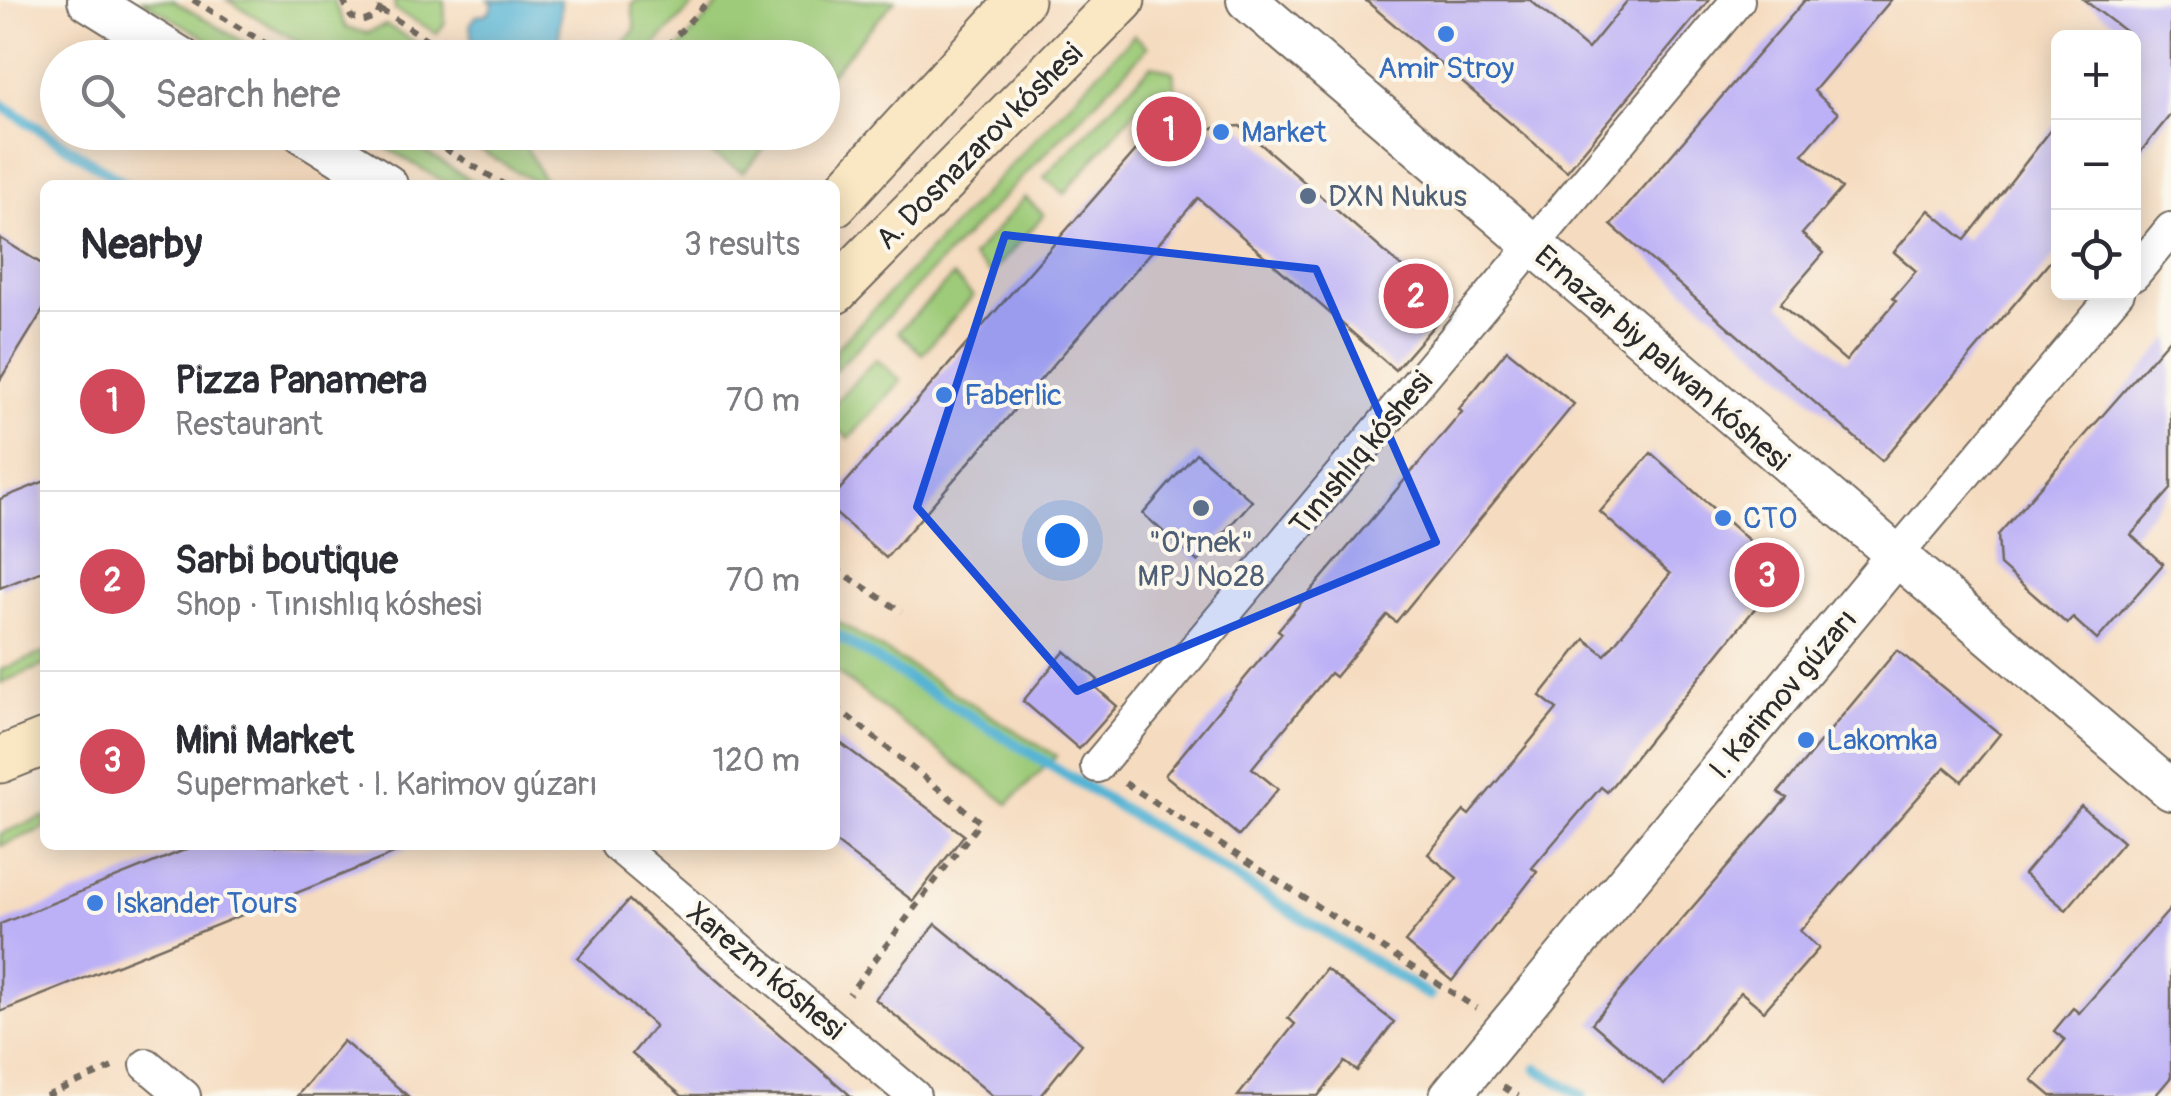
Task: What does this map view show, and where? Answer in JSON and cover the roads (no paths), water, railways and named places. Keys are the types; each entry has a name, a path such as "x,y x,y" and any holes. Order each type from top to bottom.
{"main road":[{"name":"A. Dosnazarov kóshesi","path":"840,198 1021,0"},
{"name":"A. Dosnazarov kóshesi","path":"840,286 1122,0"},
{"path":"0,760 40,744"}],"street":[{"path":"88,0 152,40"},
{"name":"Ernazar biy palwan kóshesi","path":"1247,0 2171,790"},
{"name":"Tınıshlıq kóshesi","path":"1097,766 1738,0"},
{"path":"331,150 379,180"},
{"path":"2141,265 2171,229"},
{"name":"I. Karimov gúzarı","path":"1450,1096 2111,300"},
{"name":"Xarezm kóshesi","path":"623,850 914,1096"},
{"path":"147,1065 184,1096"}],"water":[{"path":"489,0 561,0 559,39 472,40 470,25 476,16 489,13 493,3"}],"waterway":[{"path":"0,104 40,130"},
{"path":"72,150 119,180"},
{"path":"840,637 1430,996"},
{"path":"1537,1069 1582,1096"}],"place":[{"name":"Amir Stroy","path":"1446,34"},
{"name":"Pizza Panamera","path":"1169,129"},
{"name":"Market","path":"1221,132"},
{"name":"DXN Nukus","path":"1308,196"},
{"name":"Sarbi boutique","path":"1416,296"},
{"name":"Faberlic","path":"944,395"},
{"name":"\"O'rnek\" MPJ №28","path":"1201,508"},
{"name":"СТО","path":"1723,518"},
{"name":"Mini Market","path":"1767,575"},
{"name":"Lakomka","path":"1806,740"},
{"name":"Iskander Tours","path":"95,903"}]}
